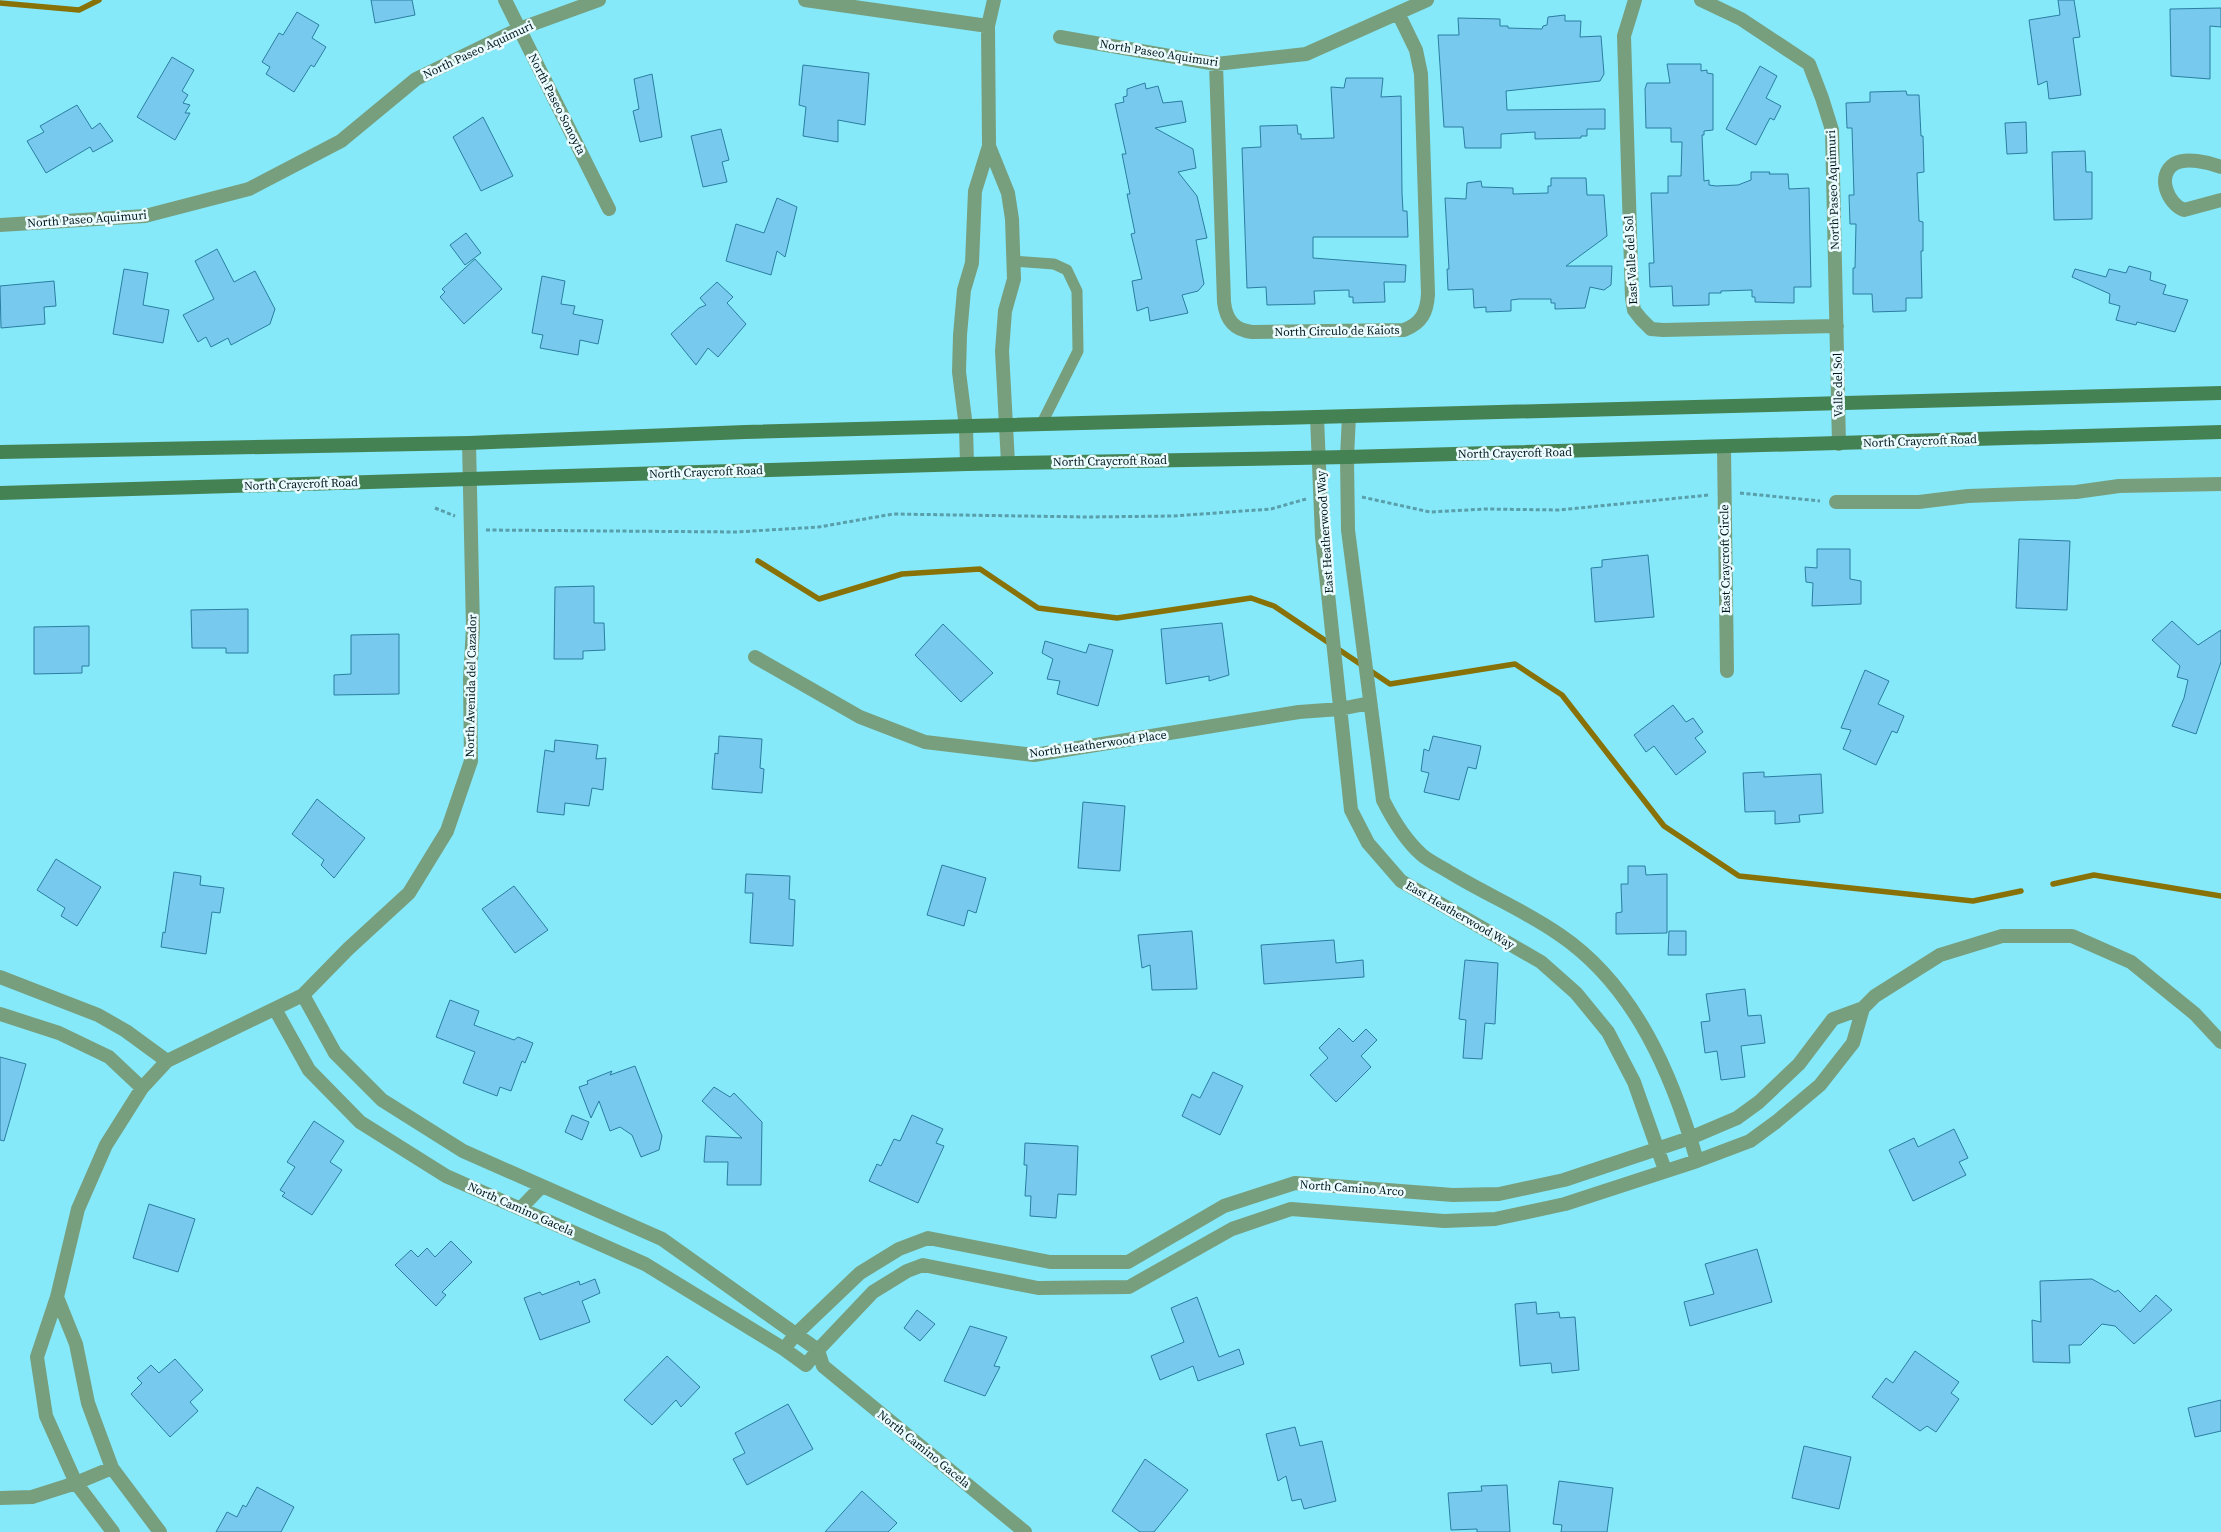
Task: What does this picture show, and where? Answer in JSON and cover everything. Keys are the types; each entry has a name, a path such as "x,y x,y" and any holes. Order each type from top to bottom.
{"main road":[{"path":"0,452 469,443 966,426 1041,426 1349,416 2221,394"},
{"name":"North Craycroft Road","path":"0,493 967,464 1724,448 2221,432"}],"street":[{"name":"North Paseo Sonoyta","path":"505,0 609,209"},
{"name":"North Paseo Aquimuri","path":"0,225 145,216 249,189 341,140 416,80 519,29 600,0"},
{"path":"806,0 988,26"},
{"path":"967,464 966,426 959,372 960,334 964,290 972,263 975,191 989,146 988,26 994,0"},
{"name":"North Paseo Aquimuri","path":"1060,37 1216,64 1306,54 1427,0"},
{"name":"East Valle del Sol","path":"1635,0 1624,36 1628,232 1634,310 1651,329 1663,330 1837,326"},
{"name":"North Paseo Aquimuri","path":"1701,0 1741,19 1809,64 1832,130 1837,326"},
{"name":"North Circulo de Kaiots","path":"1216,64 1224,302 1231,324 1243,331 1252,332 1404,330 1414,326 1423,317 1427,309 1428,294 1422,74 1416,50 1398,13"},
{"path":"989,146 1008,193 1012,219 1014,279 1005,311 1002,351 1008,463"},
{"path":"2221,167 2187,160 2174,164 2169,171 2165,184 2172,202 2184,210 2221,200"},
{"name":"Valle del Sol","path":"1837,326 1838,444"},
{"name":"East Heatherwood Way","path":"1349,416 1347,457 1348,530 1383,800 1395,824 1423,855 1561,935 1600,969 1636,1014 1664,1069 1697,1161"},
{"name":"East Heatherwood Way","path":"1318,417 1322,537 1351,810 1368,843 1401,881 1541,962 1576,992 1608,1032 1634,1082 1659,1148 1665,1170"},
{"name":"North Avenida del Cazador","path":"113,1532 76,1483 46,1416 37,1357 57,1297 78,1209 106,1145 142,1088 167,1061 303,995 348,949 409,893 446,831 471,761 470,678 473,628 468,480 469,443"},
{"name":"East Craycroft Circle","path":"1724,448 1727,671"},
{"path":"1836,502 1918,502 1968,496 2076,492 2119,486 2221,484"},
{"name":"North Heatherwood Place","path":"755,657 860,717 925,742 1034,755 1299,712 1340,709 1370,703"},
{"name":"North Camino Arco","path":"784,1349 796,1334 860,1273 899,1249 928,1238 1050,1262 1128,1262 1224,1206 1295,1183 1453,1195 1499,1194 1564,1180 1690,1138 1737,1118 1759,1102 1799,1064 1833,1019 1863,1008 1875,996 1940,955 2002,936 2072,936 2131,962 2195,1014 2221,1042"},
{"path":"0,977 98,1014 126,1031 167,1061"},
{"path":"303,995 335,1052 382,1100 463,1151 662,1239 818,1350 823,1366 806,1365"},
{"name":"North Camino Arco","path":"806,1365 873,1292 907,1271 923,1265 1038,1288 1129,1287 1232,1229 1291,1209 1444,1221 1496,1219 1565,1204 1697,1161 1750,1140 1776,1122 1820,1085 1853,1043 1863,1008"},
{"name":"North Camino Gacela","path":"275,1009 309,1070 360,1122 446,1176 645,1264 784,1349 806,1365"},
{"path":"0,1014 59,1033 109,1057 142,1088"},
{"path":"521,1208 542,1186"},
{"path":"57,1297 76,1344 88,1403 112,1468 160,1532"},
{"name":"North Camino Gacela","path":"823,1366 1025,1532"},
{"path":"0,1498 32,1497 76,1483 112,1468"}],"lane":[{"path":"1014,261 1054,264 1067,270 1077,291 1078,351 1041,426"}],"path":[{"path":"1734,493 1836,502"},
{"path":"1357,496 1430,512 1486,509 1559,510 1707,495"},
{"path":"485,530 736,532 819,527 893,514 1078,517 1271,510 1308,498"}],"building":[{"path":"371,0 412,0 415,15 375,23"},
{"path":"2058,0 2074,0 2080,37 2073,38 2081,95 2049,99 2047,81 2038,85 2029,20 2060,15"},
{"path":"2221,8 2221,27 2210,26 2210,79 2171,76 2170,9"},
{"path":"297,12 319,25 312,38 326,47 314,67 311,65 294,92 266,74 270,67 262,62 279,33 283,35"},
{"path":"1565,15 1565,21 1581,21 1580,37 1601,36 1604,74 1600,81 1506,91 1507,110 1605,109 1605,129 1587,129 1587,136 1581,136 1581,138 1535,139 1535,132 1501,134 1501,148 1465,148 1463,127 1444,127 1438,35 1459,35 1458,18 1500,19 1500,26 1508,26 1508,28 1542,29 1543,26 1547,25 1548,17"},
{"path":"172,57 194,70 182,91 188,95 183,103 190,105 185,113 190,113 175,140 137,117"},
{"path":"1667,64 1701,64 1701,71 1707,70 1707,73 1713,74 1713,130 1704,131 1704,135 1702,135 1704,181 1709,180 1709,185 1716,186 1738,185 1751,180 1751,172 1770,172 1769,174 1788,174 1789,189 1809,188 1811,287 1794,287 1794,303 1755,302 1755,297 1752,297 1752,290 1709,293 1709,305 1673,306 1672,286 1650,287 1649,263 1654,263 1651,193 1668,193 1668,176 1681,176 1682,142 1671,142 1671,128 1646,128 1645,89 1647,83 1670,83"},
{"path":"803,65 869,73 865,125 838,120 838,142 803,136 806,107 799,105"},
{"path":"1760,66 1777,76 1766,98 1781,106 1774,120 1770,118 1756,145 1726,129"},
{"path":"652,74 662,137 640,142 633,111 639,109 634,79"},
{"path":"1346,78 1383,78 1381,97 1401,96 1402,193 1403,211 1407,211 1408,237 1313,237 1313,258 1406,265 1405,282 1384,282 1385,302 1353,303 1353,297 1349,297 1349,290 1314,291 1315,304 1267,305 1266,287 1247,288 1242,148 1261,147 1260,126 1297,125 1298,134 1301,134 1301,139 1334,138 1331,87 1344,88"},
{"path":"1145,83 1146,89 1158,86 1163,103 1182,101 1186,122 1155,128 1193,149 1196,168 1178,172 1197,196 1207,238 1196,240 1204,284 1198,291 1182,295 1188,313 1150,321 1148,307 1137,311 1132,281 1142,279 1131,234 1135,233 1127,194 1130,194 1122,154 1126,154 1115,104 1124,102 1123,97 1127,96 1127,89"},
{"path":"1906,91 1907,95 1919,95 1921,136 1923,136 1924,172 1917,173 1919,221 1923,222 1923,251 1921,251 1922,298 1906,298 1906,311 1873,312 1872,294 1853,294 1856,224 1850,224 1849,195 1854,195 1852,128 1847,128 1846,103 1870,102 1870,92"},
{"path":"77,105 92,129 100,123 113,141 93,152 90,147 46,173 27,141 44,132 40,126"},
{"path":"483,117 513,176 481,191 453,137"},
{"path":"2026,122 2027,153 2007,154 2005,123"},
{"path":"721,129 729,160 722,162 727,182 703,187 691,136"},
{"path":"2085,151 2086,172 2092,172 2092,219 2054,220 2052,152"},
{"path":"1551,178 1586,178 1587,195 1604,195 1607,236 1566,266 1612,266 1611,285 1604,290 1590,287 1585,308 1555,309 1555,303 1551,303 1551,299 1519,299 1511,300 1511,311 1486,312 1486,307 1474,308 1473,289 1448,290 1447,269 1449,269 1445,198 1466,199 1467,183 1481,181 1482,187 1513,188 1513,194 1548,193 1548,186 1551,186"},
{"path":"777,198 797,207 785,257 777,251 771,275 726,261 736,224 764,233"},
{"path":"466,233 481,253 465,265 450,245"},
{"path":"217,249 234,282 255,271 275,309 270,324 231,345 228,338 211,347 206,337 198,342 183,315 214,299 195,261"},
{"path":"475,259 502,289 464,324 440,297 445,292 442,289"},
{"path":"2129,266 2151,272 2150,280 2166,285 2163,294 2188,300 2175,332 2137,322 2136,325 2116,320 2120,306 2109,303 2110,294 2072,277 2075,269 2106,277 2109,269 2126,273"},
{"path":"124,269 148,273 143,305 169,310 163,343 113,334"},
{"path":"542,276 565,281 561,304 575,306 573,314 603,320 598,344 580,340 578,355 540,348 543,335 532,333"},
{"path":"54,281 56,306 44,307 45,324 1,328 0,286"},
{"path":"717,282 733,297 727,303 746,324 718,357 708,348 696,365 671,334 699,308 706,305 700,298"},
{"path":"2019,539 2070,541 2067,610 2016,608"},
{"path":"1817,549 1850,549 1850,579 1861,581 1861,604 1812,606 1813,583 1806,582 1805,567 1817,568"},
{"path":"1648,555 1654,617 1595,622 1591,568 1602,567 1602,560"},
{"path":"594,586 594,623 604,623 605,650 583,651 583,659 554,659 555,587"},
{"path":"248,609 248,653 226,653 226,648 192,648 191,610"},
{"path":"2172,621 2198,645 2221,630 2221,662 2196,734 2172,726 2184,698 2188,680 2177,677 2180,666 2152,640"},
{"path":"1222,623 1229,675 1209,681 1209,676 1166,684 1161,629"},
{"path":"943,624 993,673 961,702 915,655"},
{"path":"89,626 89,666 82,666 82,673 34,674 34,627"},
{"path":"399,634 399,694 334,695 334,675 351,674 351,635"},
{"path":"1045,641 1086,653 1089,644 1113,650 1098,706 1057,694 1060,681 1047,679 1053,659 1042,653"},
{"path":"1865,670 1889,681 1878,704 1904,716 1897,733 1892,731 1876,765 1843,749 1851,730 1841,728"},
{"path":"1673,705 1686,722 1693,718 1703,732 1695,738 1706,752 1676,775 1654,746 1646,752 1634,735"},
{"path":"719,736 762,739 760,768 764,769 762,793 712,789 715,753 718,754"},
{"path":"1433,736 1481,746 1476,769 1468,767 1459,800 1424,792 1429,773 1421,771 1424,749 1429,751"},
{"path":"555,740 598,745 596,759 606,758 603,790 592,788 589,806 565,803 564,815 537,812 545,750 554,752"},
{"path":"1764,772 1764,777 1821,774 1823,813 1799,815 1800,822 1775,824 1775,811 1745,812 1743,773"},
{"path":"317,799 365,838 334,878 321,865 324,860 292,834"},
{"path":"1083,802 1125,806 1120,871 1078,868"},
{"path":"56,859 101,887 77,926 61,916 65,908 37,890"},
{"path":"942,865 986,878 976,913 968,910 964,926 927,915"},
{"path":"1628,866 1645,866 1646,875 1667,874 1667,933 1616,934 1616,913 1622,912 1621,884 1628,884"},
{"path":"174,872 201,876 200,885 224,888 220,913 212,912 206,954 161,947 163,932 165,933"},
{"path":"746,874 790,876 789,899 795,900 793,946 750,943 753,893 745,893"},
{"path":"514,886 548,930 515,953 482,909"},
{"path":"1192,931 1197,989 1152,990 1150,965 1142,968 1138,935"},
{"path":"1669,931 1686,931 1686,955 1668,955"},
{"path":"1334,940 1336,963 1363,960 1364,977 1264,984 1261,945"},
{"path":"1465,960 1498,963 1495,1024 1485,1023 1482,1059 1463,1058 1466,1020 1459,1019"},
{"path":"1745,989 1748,1016 1761,1015 1765,1043 1741,1046 1745,1077 1721,1080 1717,1051 1705,1053 1701,1022 1710,1021 1706,994"},
{"path":"450,1000 479,1011 474,1025 514,1040 518,1037 533,1043 525,1063 522,1061 511,1091 500,1087 497,1096 463,1083 475,1052 436,1037"},
{"path":"1339,1028 1353,1042 1366,1029 1377,1040 1361,1056 1371,1067 1336,1102 1310,1075 1328,1058 1319,1048"},
{"path":"0,1057 26,1064 4,1141 0,1140"},
{"path":"635,1066 662,1136 659,1150 641,1157 632,1135 620,1127 610,1131 599,1101 591,1118 579,1087 588,1084 587,1081 612,1071 610,1075"},
{"path":"1213,1072 1243,1086 1220,1135 1182,1116 1192,1094 1200,1098"},
{"path":"714,1087 730,1097 734,1093 762,1122 761,1185 727,1185 728,1162 704,1162 706,1136 742,1138 702,1101"},
{"path":"572,1115 589,1122 582,1140 565,1132"},
{"path":"912,1115 943,1129 936,1143 944,1146 918,1203 869,1181 877,1164 881,1166 894,1139 900,1141"},
{"path":"314,1121 344,1141 330,1162 342,1170 312,1215 282,1196 285,1193 280,1190 295,1167 287,1162"},
{"path":"1954,1129 1968,1158 1959,1162 1966,1175 1913,1201 1889,1150 1914,1138 1918,1147"},
{"path":"1025,1143 1078,1146 1076,1195 1058,1194 1056,1218 1030,1216 1031,1196 1025,1196 1027,1165 1024,1165"},
{"path":"149,1204 195,1219 178,1272 133,1258"},
{"path":"451,1241 472,1262 442,1292 446,1295 436,1306 395,1265 411,1250 418,1257 427,1248 435,1257"},
{"path":"1757,1249 1772,1302 1690,1326 1684,1302 1714,1294 1705,1264"},
{"path":"595,1279 600,1293 582,1301 590,1322 540,1340 524,1298 540,1292 542,1295 579,1281 580,1285"},
{"path":"2092,1279 2115,1292 2118,1290 2140,1312 2156,1295 2172,1310 2134,1344 2115,1326 2102,1324 2081,1345 2069,1345 2070,1363 2033,1362 2032,1320 2041,1322 2040,1281"},
{"path":"1197,1297 1219,1357 1239,1349 1244,1364 1198,1381 1193,1366 1160,1380 1151,1356 1184,1342 1171,1308"},
{"path":"1536,1302 1537,1314 1559,1312 1560,1318 1575,1317 1579,1370 1552,1373 1551,1363 1520,1366 1515,1304"},
{"path":"917,1310 935,1324 920,1341 904,1328"},
{"path":"970,1326 1007,1337 994,1366 1000,1367 985,1396 944,1381"},
{"path":"1915,1351 1959,1382 1951,1393 1959,1399 1936,1432 1927,1426 1920,1431 1872,1397 1886,1378 1893,1383"},
{"path":"667,1356 700,1387 681,1407 676,1400 652,1425 624,1400"},
{"path":"175,1359 203,1390 190,1402 198,1411 170,1437 131,1394 142,1383 137,1378 151,1365 159,1373"},
{"path":"2221,1400 2221,1431 2195,1437 2188,1408"},
{"path":"788,1404 813,1449 747,1485 733,1459 745,1453 735,1433"},
{"path":"1295,1427 1300,1446 1322,1441 1336,1501 1304,1509 1301,1499 1292,1501 1286,1476 1278,1481 1266,1434"},
{"path":"1804,1446 1851,1457 1839,1509 1792,1498"},
{"path":"1145,1459 1188,1490 1154,1532 1140,1532 1112,1511"},
{"path":"1559,1481 1613,1488 1607,1532 1561,1532 1562,1525 1553,1524"},
{"path":"1507,1485 1510,1532 1477,1532 1477,1529 1451,1530 1448,1493 1482,1491 1481,1486"},
{"path":"257,1487 294,1507 281,1532 216,1532 227,1512 237,1517 243,1505 246,1507"},
{"path":"862,1491 897,1523 888,1532 825,1532"}],"waterway":[{"path":"0,3 79,10 99,0"},
{"path":"758,561 819,599 902,574 980,569 1038,608 1117,618 1251,598 1274,606 1390,684 1515,664 1562,695 1664,826 1739,876 1973,901 2021,891"},
{"path":"2053,884 2094,875 2221,896"}]}
